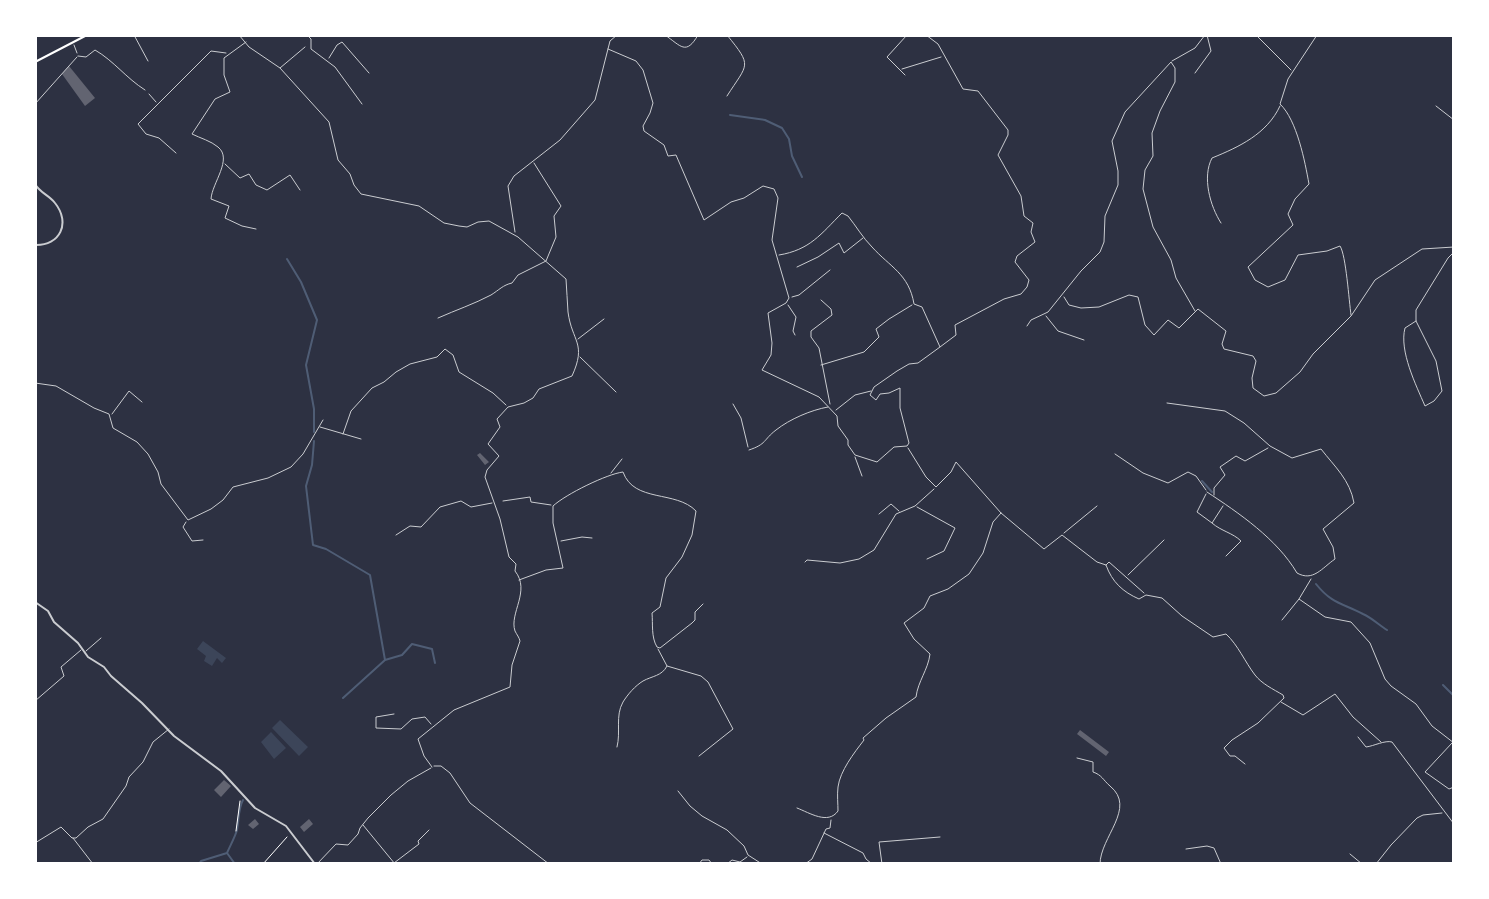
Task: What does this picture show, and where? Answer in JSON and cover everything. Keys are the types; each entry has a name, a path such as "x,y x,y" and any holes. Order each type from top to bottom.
{"main road":[{"path":"35,62 87,35"}],"street":[{"path":"134,35 148,61"},
{"path":"239,35 280,68 329,122 338,160 351,174 354,185 361,194 418,206 444,223 467,228 478,222 489,221 515,235 566,279 568,312 580,357 572,376 539,389 534,398 524,403 508,407 497,419 500,427 488,444 499,456 487,470 485,477 508,552 516,564 521,596 515,620 515,632 520,641 512,664 510,687 459,708 418,739 432,766"},
{"path":"307,35 311,38"},
{"path":"315,35 309,43 311,49 328,60 362,104"},
{"path":"515,235 508,186 514,176 560,140 594,100 610,41 617,35"},
{"path":"665,35 683,48 691,46 698,35"},
{"path":"727,35 746,59 746,68 727,96"},
{"path":"905,75 887,57 907,35"},
{"path":"834,412 855,395 872,391 902,368 918,363 956,335 955,326 1004,299 1021,294 1029,279 1015,262 1017,256 1035,242 1031,232 1033,223 1024,216 1021,196 1014,188 1013,178 998,155 1009,135 1008,130 978,91 962,89 938,44 926,35"},
{"path":"1027,326 1031,320 1045,314 1081,271 1093,261 1104,242 1105,216 1118,185 1112,141 1121,119 1171,62 1195,48 1206,35"},
{"path":"1195,73 1211,51 1206,35"},
{"path":"1256,35 1292,71"},
{"path":"1221,223 1215,214 1208,186 1212,158 1246,143 1274,118 1292,71 1317,35"},
{"path":"73,42 78,56"},
{"path":"328,60 337,45 342,42 369,72"},
{"path":"246,43 224,58 223,66 230,92 215,99 192,134 219,148 223,163 211,199 229,206 225,218 256,229"},
{"path":"280,68 304,47"},
{"path":"608,49 636,61 643,70 653,103 643,126 644,131 664,145 668,156 676,155 704,220 731,202 744,198 763,186 774,189 778,198 772,240 789,298"},
{"path":"78,56 86,57 95,50 110,59 125,76 145,90"},
{"path":"176,153 159,138 146,134 138,124 211,51 229,53"},
{"path":"35,104 78,56"},
{"path":"900,70 944,56"},
{"path":"1171,62 1175,68 1175,82 1160,110 1152,133 1153,156 1145,170 1143,189 1153,227 1171,260 1176,278 1195,311"},
{"path":"149,94 158,103"},
{"path":"1280,104 1288,111 1309,184 1295,199 1288,214 1293,225 1248,267 1255,280 1269,287 1285,280 1298,255 1340,246 1345,254 1344,271 1351,316"},
{"path":"1436,106 1454,120"},
{"path":"438,318 494,293 512,283 518,275 546,261 555,237 554,216 561,206 534,161"},
{"path":"223,163 240,178 249,174 256,185 267,190 290,175 300,190"},
{"path":"35,184 56,203 62,221 60,234 55,240 50,244 35,245"},
{"path":"777,256 794,253 806,247 842,213 848,216 874,250 891,262 905,279 914,304 922,307 940,347"},
{"path":"797,267 839,243 844,253 864,237"},
{"path":"1062,295 1069,305 1081,308 1099,307 1129,295 1138,297 1145,325 1154,335 1168,320 1179,327 1198,309 1226,331 1222,344 1224,349 1253,356 1256,361 1252,378 1254,388 1264,396 1276,393 1300,372 1313,354 1351,316 1375,280 1422,249 1454,247"},
{"path":"1416,321 1405,328 1403,337 1412,377 1425,406 1434,401 1441,391 1436,361 1416,321 1416,310 1454,252"},
{"path":"830,270 799,295 789,298 786,303 768,313 771,355 762,370 791,385 808,390 830,407 837,416 838,426 848,440 862,476"},
{"path":"821,300 833,313 811,331 811,337 819,348 831,400 830,407"},
{"path":"786,303 796,317 793,331 796,335"},
{"path":"821,365 864,352 879,337 876,329 914,304"},
{"path":"1045,314 1058,331 1084,340"},
{"path":"577,340 604,319"},
{"path":"343,434 351,411 372,388 410,364 437,357 445,349 453,355 459,372 493,393 508,407"},
{"path":"580,357 616,392"},
{"path":"35,383 56,386 109,414 114,414 129,391 142,401"},
{"path":"872,391 870,395 876,400 880,394 900,388 900,408 909,443 907,446 936,487"},
{"path":"1167,403 1225,411 1244,423 1270,446 1292,458 1321,449 1342,474 1352,492 1354,503 1323,529 1333,547 1335,559 1312,577 1282,620"},
{"path":"733,404 741,418 750,456"},
{"path":"749,450 767,442 774,431 811,411 830,407"},
{"path":"109,414 113,428 137,442 148,454 161,484 187,520"},
{"path":"203,540 192,541 183,527 187,520 211,509 223,500 233,486 268,478 291,467 303,454 323,420"},
{"path":"319,427 361,439"},
{"path":"855,455 877,462 894,447 907,446"},
{"path":"1214,496 1214,488 1225,474 1220,467 1236,456 1245,461 1270,446"},
{"path":"1115,454 1143,473 1168,483 1188,471 1196,476 1207,492 1264,534 1297,573 1312,577"},
{"path":"610,475 622,459"},
{"path":"805,562 859,559 874,550 896,514 915,506 951,472 956,462 1001,513 1044,549 1097,506"},
{"path":"503,501 525,496 530,497 531,502 553,506 569,493 623,472 631,485 643,492 668,496 696,511 692,535 682,557 666,578 660,607 653,613 655,626 652,636 667,666 701,676 708,682 733,729 699,756"},
{"path":"1207,492 1197,512 1219,530 1241,541 1226,556"},
{"path":"396,535 411,526 421,527 440,507 461,501 471,507 495,503"},
{"path":"879,514 891,504 900,513"},
{"path":"1212,523 1225,504"},
{"path":"519,580 546,570 562,568 559,542 553,523 553,506"},
{"path":"915,506 955,528 944,551 927,559"},
{"path":"805,864 812,859 825,829 830,828 831,817 838,811 839,781 863,738 916,697 930,654 914,639 904,623 924,608 930,596 948,589 969,574 983,553 993,522 1001,513"},
{"path":"1062,535 1097,562 1106,565 1109,562 1146,594 1161,598 1213,637 1226,634 1262,682 1283,695 1281,702 1258,723 1224,748 1230,756 1235,756 1245,764"},
{"path":"559,542 582,537 593,538"},
{"path":"1126,577 1164,540"},
{"path":"1106,565 1110,577 1122,589 1139,599 1146,594"},
{"path":"1299,599 1325,617 1351,622 1370,643 1385,679 1416,704 1432,726 1453,743 1425,772 1449,789 1454,787"},
{"path":"35,602 48,611 54,622 83,648 88,657 104,667 123,688 196,754 221,771 255,808 283,824 316,864 336,844 348,845 363,824 408,781 428,771 432,766"},
{"path":"657,647 660,648 692,623 695,620 695,612 703,604"},
{"path":"86,652 101,638"},
{"path":"35,702 64,676 61,667 83,648"},
{"path":"617,747 620,728 618,717 622,704 642,682 664,672 667,666"},
{"path":"1281,702 1303,715 1335,694 1353,717 1383,744"},
{"path":"1319,698 1322,702"},
{"path":"394,714 376,717 376,728 401,729 412,719 425,717 433,726"},
{"path":"72,838 103,819 126,786 129,777 143,762 153,742 169,729"},
{"path":"1358,737 1366,747 1392,742 1454,824"},
{"path":"1077,758 1093,762 1093,772 1103,776 1120,796 1121,807 1102,849 1100,864"},
{"path":"432,766 442,766 450,773 470,803 549,864"},
{"path":"678,791 702,816 727,830 744,846 748,855 762,864 797,864"},
{"path":"797,808 818,816 831,817"},
{"path":"1376,864 1418,818 1444,813"},
{"path":"363,824 394,864 419,844 418,841 429,830"},
{"path":"35,843 61,827 93,864"},
{"path":"824,833 863,853 872,864"},
{"path":"883,864 879,842 940,837"},
{"path":"1186,849 1207,846 1214,848 1221,864"},
{"path":"1350,854 1362,864"},
{"path":"727,864 732,860 740,862 748,855"},
{"path":"699,864 702,860 709,860 712,864"}],"path":[{"path":"236,831 238,807 245,797"},
{"path":"263,864 292,834"}],"shaded area":[{"path":"203,641 226,658 222,663 217,658 212,666 204,661 206,656 197,649"},
{"path":"280,720 308,747 299,756 272,728"},
{"path":"271,732 286,748 274,759 261,742"}],"building":[{"path":"69,66 95,98 85,106 62,74"},
{"path":"480,453 489,462 485,465 477,455"},
{"path":"1080,730 1109,752 1106,756 1077,734"},
{"path":"224,780 231,786 221,797 214,790"},
{"path":"255,819 259,824 253,829 248,825"},
{"path":"309,819 313,824 304,832 300,827"}],"waterway":[{"path":"730,115 765,120 782,128 789,139 792,156 802,177"},
{"path":"287,259 301,282 317,320 306,365 314,409 314,432"},
{"path":"314,441 312,465 306,486 313,545 326,549 370,575 385,660"},
{"path":"1202,481 1212,492"},
{"path":"1316,584 1332,599 1387,630"},
{"path":"343,698 385,660 402,655 412,644 432,649 435,663"},
{"path":"1443,685 1454,696"},
{"path":"235,864 227,853 237,830 243,800"},
{"path":"199,864 227,853"}]}
